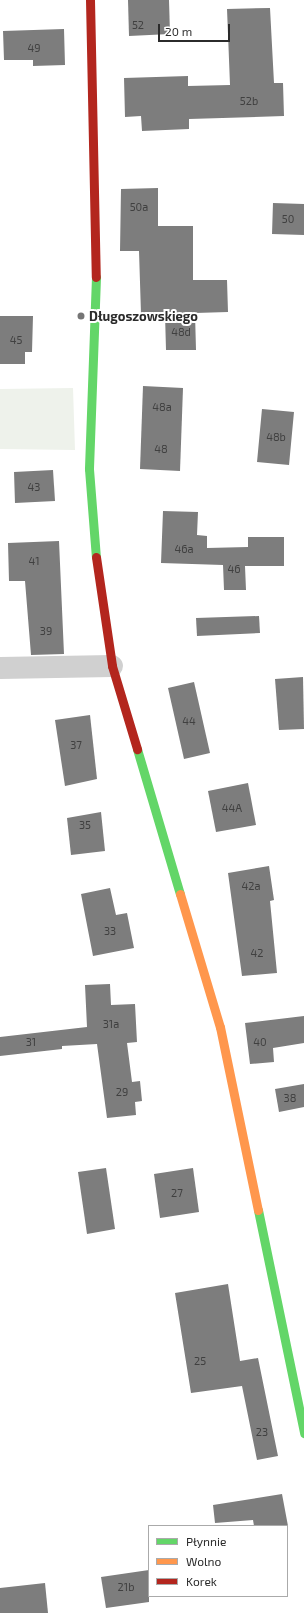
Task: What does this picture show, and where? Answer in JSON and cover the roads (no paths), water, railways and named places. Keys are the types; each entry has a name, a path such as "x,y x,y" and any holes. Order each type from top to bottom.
{"street":[{"path":"90,0 96,274 89,469 100,599 112,666 220,1027 304,1433"},
{"path":"0,668 112,666"}],"place":[{"name":"Długoszowskiego","path":"81,316"}]}
